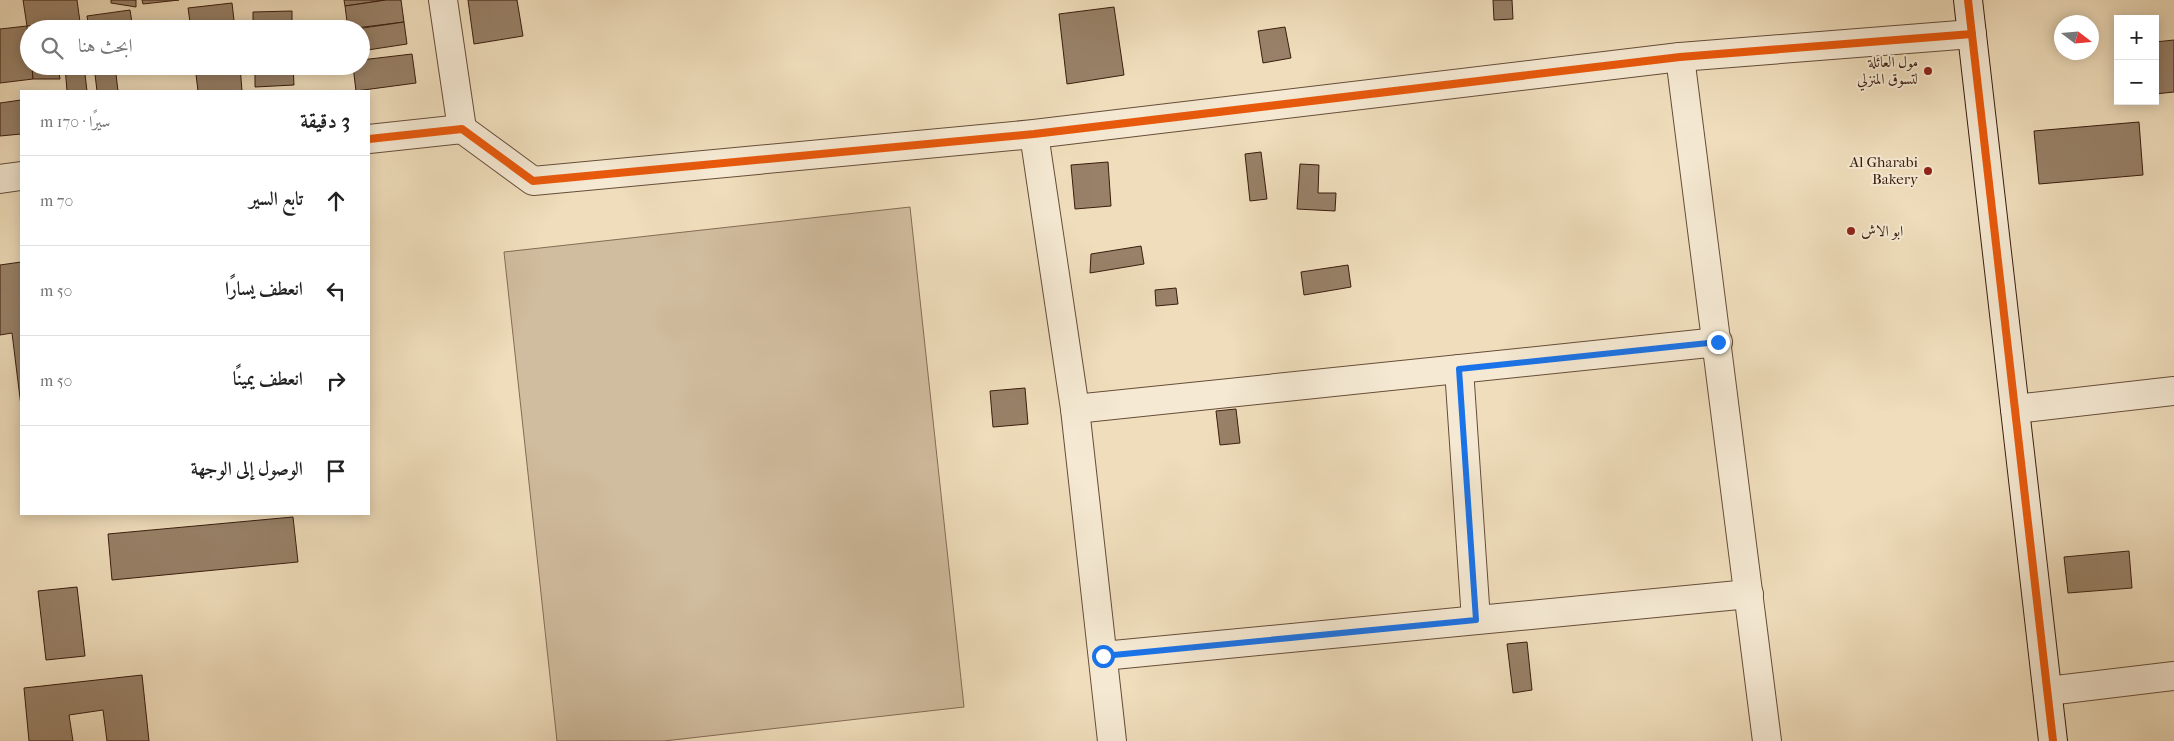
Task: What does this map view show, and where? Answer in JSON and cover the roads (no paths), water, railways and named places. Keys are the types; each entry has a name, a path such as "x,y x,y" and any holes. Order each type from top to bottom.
{"street":[{"path":"442,0 462,129"},
{"path":"1968,0 2053,741"},
{"path":"370,139 462,129 533,181 1034,134 1680,57 1972,34"},
{"path":"1680,57 1718,342 1767,741"},
{"path":"1034,134 1075,409 1112,741"},
{"path":"0,178 20,176"},
{"path":"1075,409 1718,342"},
{"path":"1459,369 1476,620"},
{"path":"2015,409 2174,391"},
{"path":"1103,656 1749,594"},
{"path":"2048,691 2174,676"}],"place":[{"name":"مول العائلة لتسوق المنزلي","path":"1928,71"},
{"name":"Al Gharabi Bakery","path":"1928,171"},
{"name":"ابو الاش","path":"1851,231"}]}
